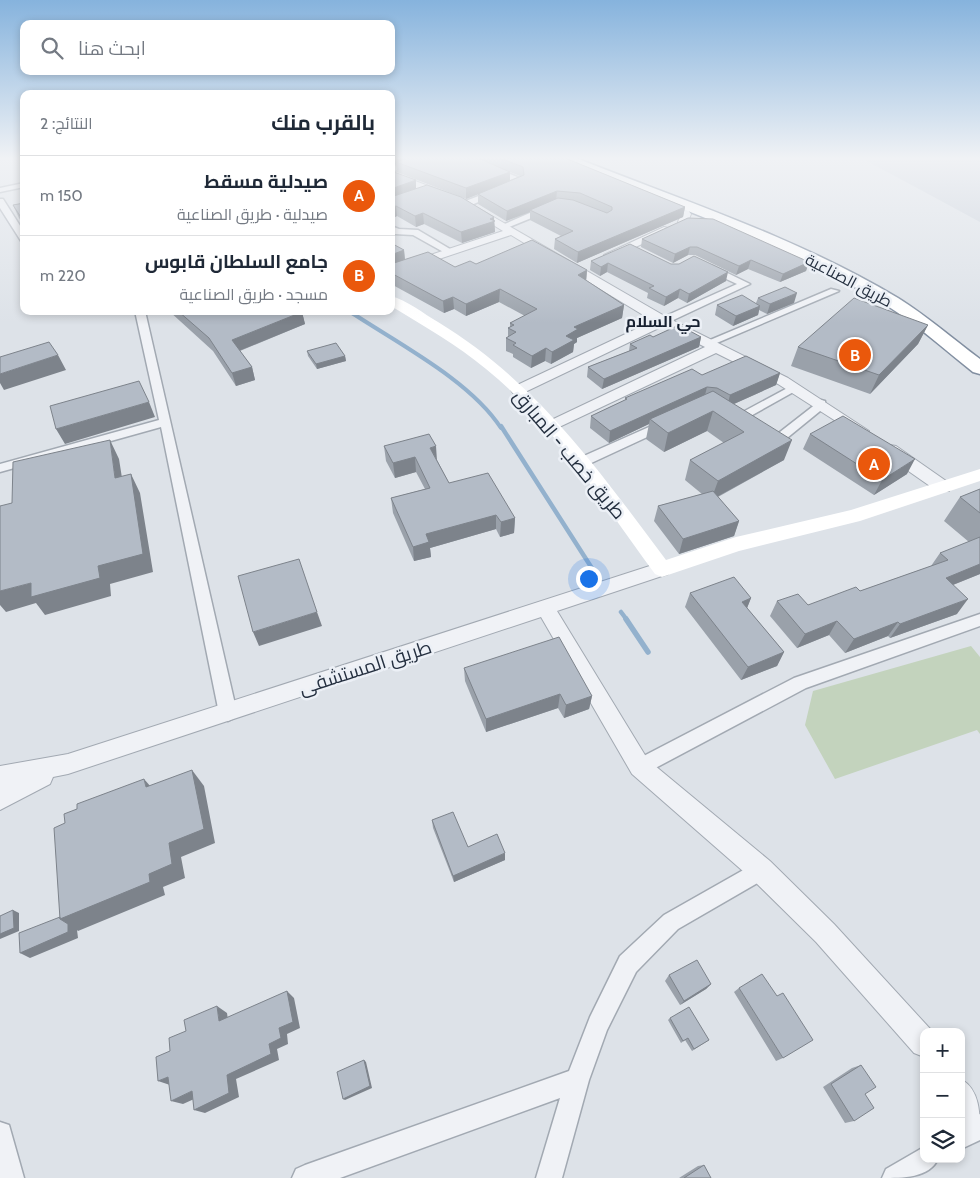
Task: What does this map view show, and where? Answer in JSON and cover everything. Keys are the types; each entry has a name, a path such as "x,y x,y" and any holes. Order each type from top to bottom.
{"highway":[{"name":"طريق الصناعية","path":"701,213 804,255 860,282 894,303 980,368"},
{"name":"طريق الصناعية","path":"718,213 794,243 854,270 906,298 980,353"}],"main road":[{"name":"طريق خصب - المبارق","path":"395,303 481,357 518,390 582,462 662,569"},
{"path":"662,569 736,544 853,516 980,474"}],"street":[{"path":"8,213 20,233"},
{"path":"482,213 663,321 712,345 821,404 943,487"},
{"path":"395,271 450,252 539,213"},
{"path":"683,222 685,213"},
{"path":"576,270 598,260 634,249 683,222 700,219 723,222"},
{"path":"395,231 415,232 450,252"},
{"path":"518,390 745,284 701,264"},
{"path":"550,426 712,345 834,291"},
{"path":"141,315 166,422 228,713"},
{"path":"734,420 793,388"},
{"path":"722,412 772,444 821,404"},
{"path":"582,462 675,419"},
{"path":"0,468 166,422"},
{"name":"طريق المستشفى","path":"0,777 68,764 662,569"},
{"path":"546,607 640,767 761,870 825,933 920,1039"},
{"path":"640,767 800,682 980,620"},
{"name":"طريق المستشفى","path":"0,799 68,764"},
{"path":"549,1178 577,1080 598,1025 628,964 671,922 761,870"},
{"path":"305,1178 577,1080"},
{"path":"965,1100 980,1121"},
{"path":"965,1135 980,1126"},
{"path":"0,1134 11,1178"},
{"path":"896,1178 920,1163"}],"shaded area":[{"path":"963,213 980,213 980,222"}],"green space":[{"path":"971,646 980,657 980,734 977,730 835,779 805,725 813,691"}],"building":[{"path":"409,213 487,213 494,217 490,219 495,221 461,232 423,213 415,216"},
{"path":"536,213 607,213 671,213 578,252 555,239 573,231"},
{"path":"688,218 713,219 809,262 783,274 751,260 739,266 697,247 690,247 675,254 642,239"},
{"path":"532,240 587,270 578,275 624,305 574,327 578,329 566,336 574,340 552,352 546,348 532,356 513,345 516,343 506,338 516,332 508,328 514,325 510,323 537,309 500,289 466,304 453,297 443,301 395,275 395,263 428,252 455,267 470,261 476,264"},
{"path":"630,244 671,264 679,264 694,256 728,272 689,294 680,289 666,297 649,288 654,286 608,263 601,267 591,261"},
{"path":"395,245 404,250 395,253"},
{"path":"785,287 797,293 770,304 758,298"},
{"path":"742,295 760,306 736,316 717,305"},
{"path":"854,298 928,325 879,375 798,347"},
{"path":"183,315 294,315 232,340 252,367 232,373 209,338"},
{"path":"679,325 701,337 604,379 588,367 637,348 630,344 650,335 653,337"},
{"path":"49,342 58,355 0,374 0,357"},
{"path":"336,343 345,356 316,364 307,351"},
{"path":"746,356 780,373 730,395 717,388 707,387 610,431 591,416 627,399 625,398 692,369 702,375"},
{"path":"139,381 149,402 56,429 50,406"},
{"path":"713,391 792,440 718,481 690,460 744,432 713,411 668,433 650,419"},
{"path":"843,416 915,459 882,480 810,434"},
{"path":"429,434 436,446 430,448 449,483 488,473 515,518 501,522 496,515 426,534 429,542 413,547 391,498 430,488 415,457 393,463 384,446"},
{"path":"110,440 115,478 131,474 143,554 98,566 100,578 31,597 31,583 0,591 0,506 12,503 13,462"},
{"path":"980,489 980,513 960,497"},
{"path":"713,491 739,521 683,539 658,506"},
{"path":"980,537 980,564 946,578 968,599 854,639 837,621 805,634 777,601 798,594 808,605 856,587 860,591 948,560 940,553"},
{"path":"299,559 317,612 253,632 238,576"},
{"path":"734,577 751,598 742,602 784,652 748,667 690,593"},
{"path":"559,637 592,696 566,705 560,694 486,719 464,668"},
{"path":"192,770 204,829 169,843 172,864 149,874 150,882 60,919 54,828 65,823 64,814 77,809 77,804 144,779 146,787"},
{"path":"453,812 468,847 497,834 505,853 453,876 432,820"},
{"path":"13,910 14,928 0,934 0,916"},
{"path":"60,917 60,919 68,924 68,932 20,953 19,933"},
{"path":"697,960 711,984 684,1001 669,975"},
{"path":"762,974 777,996 783,993 813,1040 783,1058 739,988"},
{"path":"287,991 293,1022 279,1028 281,1038 269,1044 271,1054 227,1075 229,1093 194,1110 192,1091 171,1101 168,1077 158,1081 156,1057 170,1051 169,1038 186,1031 184,1020 217,1006 219,1021"},
{"path":"689,1007 709,1040 694,1049 688,1038 683,1041 670,1018"},
{"path":"364,1060 370,1086 343,1099 337,1072"},
{"path":"861,1065 876,1087 865,1094 874,1108 854,1121 831,1084"},
{"path":"704,1165 711,1178 684,1178"}],"waterway":[{"path":"355,315 452,378 488,411 501,428"},
{"path":"501,426 602,584"},
{"path":"621,612 627,620"},
{"path":"626,619 648,652"}],"place":[{"name":"جامع السلطان قابوس","path":"855,355"},
{"name":"صيدلية مسقط","path":"874,464"}],"district":[{"name":"حي السلام","path":"663,321"}]}
